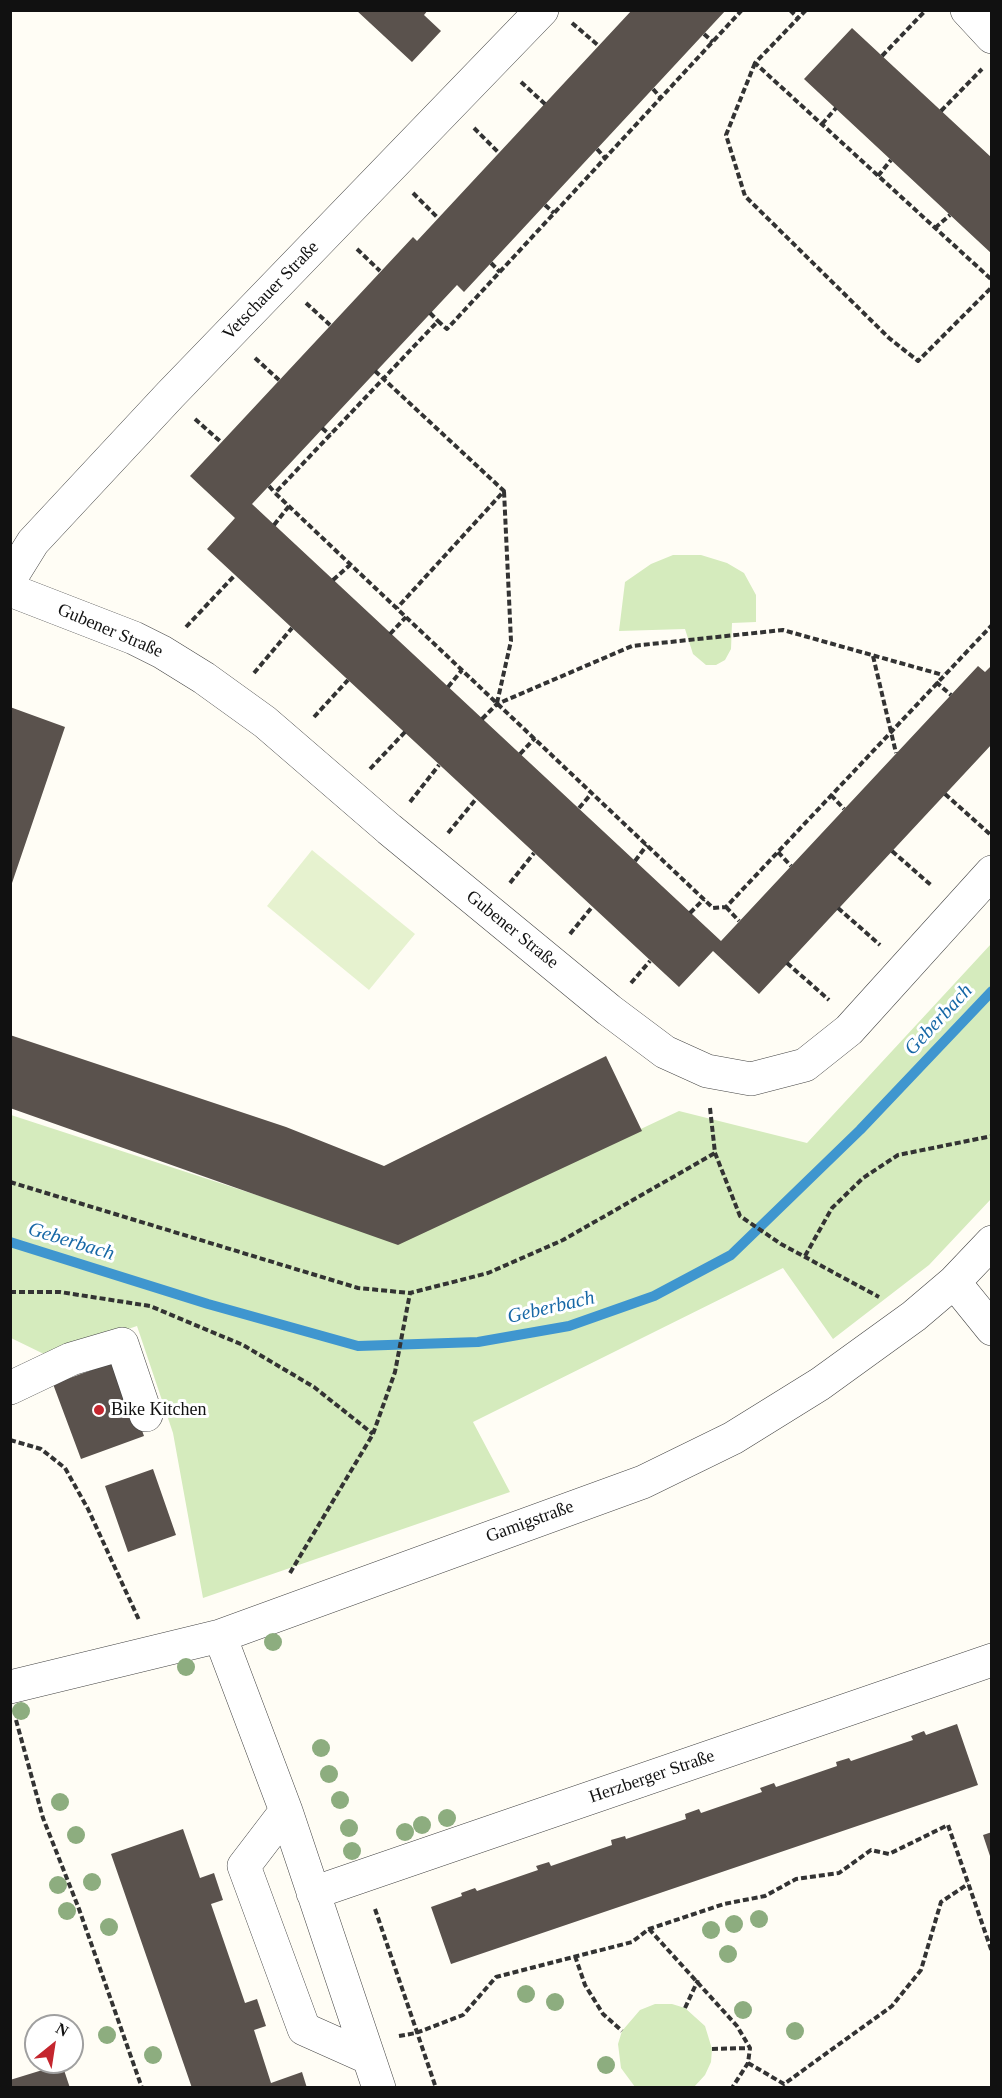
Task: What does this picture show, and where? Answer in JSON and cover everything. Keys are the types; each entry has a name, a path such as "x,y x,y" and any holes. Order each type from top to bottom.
{"street":[{"path":"967,10 988,52"},
{"name":"Vetschauer Straße","path":"10,579 33,542 170,395 554,14"},
{"name":"Gubener Straße","path":"10,590 162,652 233,699 290,744 425,859 665,1052 707,1071 751,1079 805,1065 855,1023 992,872"},
{"name":"Gamigstraße","path":"12,1699 261,1622 643,1482 752,1426 820,1384 914,1316 954,1282 992,1242"},
{"path":"954,1282 992,1329"},
{"path":"10,1388 71,1359 122,1344 146,1415"},
{"path":"220,1636 286,1811 370,2063"},
{"name":"Herzberger Straße","path":"313,1893 992,1660"},
{"path":"286,1811 244,1866 304,2029 370,2063"}],"path":[{"path":"430,313 447,329 742,10"},
{"path":"789,10 798,18"},
{"path":"806,10 755,63 726,135 745,196 889,338 918,362 992,287"},
{"path":"882,56 926,10"},
{"path":"554,14 599,46"},
{"path":"704,34 713,42"},
{"path":"941,111 988,52"},
{"path":"755,63 992,280"},
{"path":"653,89 661,98"},
{"path":"822,124 836,108"},
{"path":"597,149 605,158"},
{"path":"878,176 891,160"},
{"path":"545,205 554,213"},
{"path":"935,228 950,215"},
{"path":"491,262 500,272"},
{"path":"275,493 438,321"},
{"path":"375,371 504,491 511,641 497,704"},
{"path":"322,428 330,435"},
{"path":"269,486 713,908 726,907 936,682 992,626"},
{"path":"397,608 504,491"},
{"path":"274,525 289,506"},
{"path":"333,580 350,564"},
{"path":"162,652 235,575"},
{"path":"390,634 406,617"},
{"path":"233,699 292,628"},
{"path":"482,719 497,704 632,646 783,630 943,675"},
{"path":"873,655 896,753"},
{"path":"448,687 462,670"},
{"path":"290,744 348,680"},
{"path":"936,682 951,694"},
{"path":"348,794 405,732"},
{"path":"520,754 535,738"},
{"path":"390,830 439,765"},
{"path":"579,808 592,793"},
{"path":"945,794 992,836"},
{"path":"831,795 844,809"},
{"path":"425,859 476,800"},
{"path":"635,861 647,845"},
{"path":"892,851 958,909"},
{"path":"778,852 791,866"},
{"path":"690,913 704,899"},
{"path":"726,907 739,921"},
{"path":"838,908 906,968"},
{"path":"787,963 855,1023"},
{"path":"707,1071 715,1153 740,1216 781,1244 914,1316"},
{"path":"805,1256 832,1208 862,1178 898,1155 992,1136"},
{"path":"10,1182 358,1288 410,1293 488,1273 563,1240 715,1153"},
{"path":"10,1292 60,1292 150,1306 243,1345 314,1387 373,1434"},
{"path":"261,1622 373,1434 395,1372 410,1293"},
{"path":"10,1440 41,1449 65,1468 88,1509 139,1620"},
{"path":"12,1699 43,1818 79,1909 142,2088"},
{"path":"370,2063 416,2033 463,2015 496,1977 632,1942 649,1929 723,1904 765,1896 796,1879 839,1873 872,1850 889,1854 948,1825 992,1952"},
{"path":"364,1876 436,2088"},
{"path":"748,2063 785,2086 892,2006 921,1970 940,1902 968,1884"},
{"path":"649,1929 698,1980 737,2026 750,2048 748,2063 732,2088"},
{"path":"575,1956 585,1985 603,2014 621,2031"},
{"path":"685,2008 698,1980"},
{"path":"712,2049 750,2048"}],"green space":[{"path":"673,555 701,555 727,563 744,573 756,595 756,622 732,623 731,649 725,660 716,665 706,665 693,654 685,629 619,631 625,582 651,564"},
{"path":"312,850 415,934 369,990 267,906"},
{"path":"991,944 991,1199 929,1265 833,1339 783,1268 473,1422 510,1492 203,1598 173,1433 137,1326 48,1356 11,1338 11,1115 401,1242 679,1111 807,1143"},
{"path":"655,2004 672,2004 685,2008 705,2026 712,2049 711,2062 705,2075 694,2087 635,2087 621,2068 618,2044 622,2031 640,2010"}],"building":[{"path":"356,10 428,10 424,15 441,31 412,62"},
{"path":"632,10 726,10 464,292 457,285 252,504 721,941 978,666 985,672 992,665 992,744 759,994 713,951 679,987 207,549 235,518 190,476 413,237 417,241"},
{"path":"852,28 992,158 992,254 804,79"},
{"path":"10,707 65,727 11,886 10,886"},
{"path":"10,1035 286,1127 384,1166 606,1056 642,1131 398,1245 10,1108"},
{"name":"Bike Kitchen","path":"117,1361 144,1436 81,1459 53,1384"},
{"path":"153,1469 176,1535 128,1552 105,1486"},
{"path":"957,1724 978,1785 451,1964 431,1907 462,1896 461,1893 475,1888 477,1891 538,1870 536,1866 549,1862 551,1866 612,1845 611,1840 625,1836 626,1839 686,1819 685,1814 699,1809 701,1813 762,1792 760,1788 774,1783 776,1787 837,1766 836,1762 849,1758 851,1761 913,1740 911,1736 924,1731 926,1735"},
{"path":"183,1829 200,1878 214,1873 223,1900 211,1904 245,2003 257,1999 266,2026 254,2030 271,2083 302,2072 307,2088 192,2088 111,1854"},
{"path":"992,1832 992,1859 991,1859 983,1835"},
{"path":"30,2074 65,2074 70,2088 10,2088 10,2080"}],"waterway":[{"name":"Geberbach","path":"10,1242 208,1304 358,1346 478,1342 569,1326 654,1296 731,1255 860,1130 992,991"}],"place":[{"name":"Bike Kitchen","path":"99,1410"}]}
